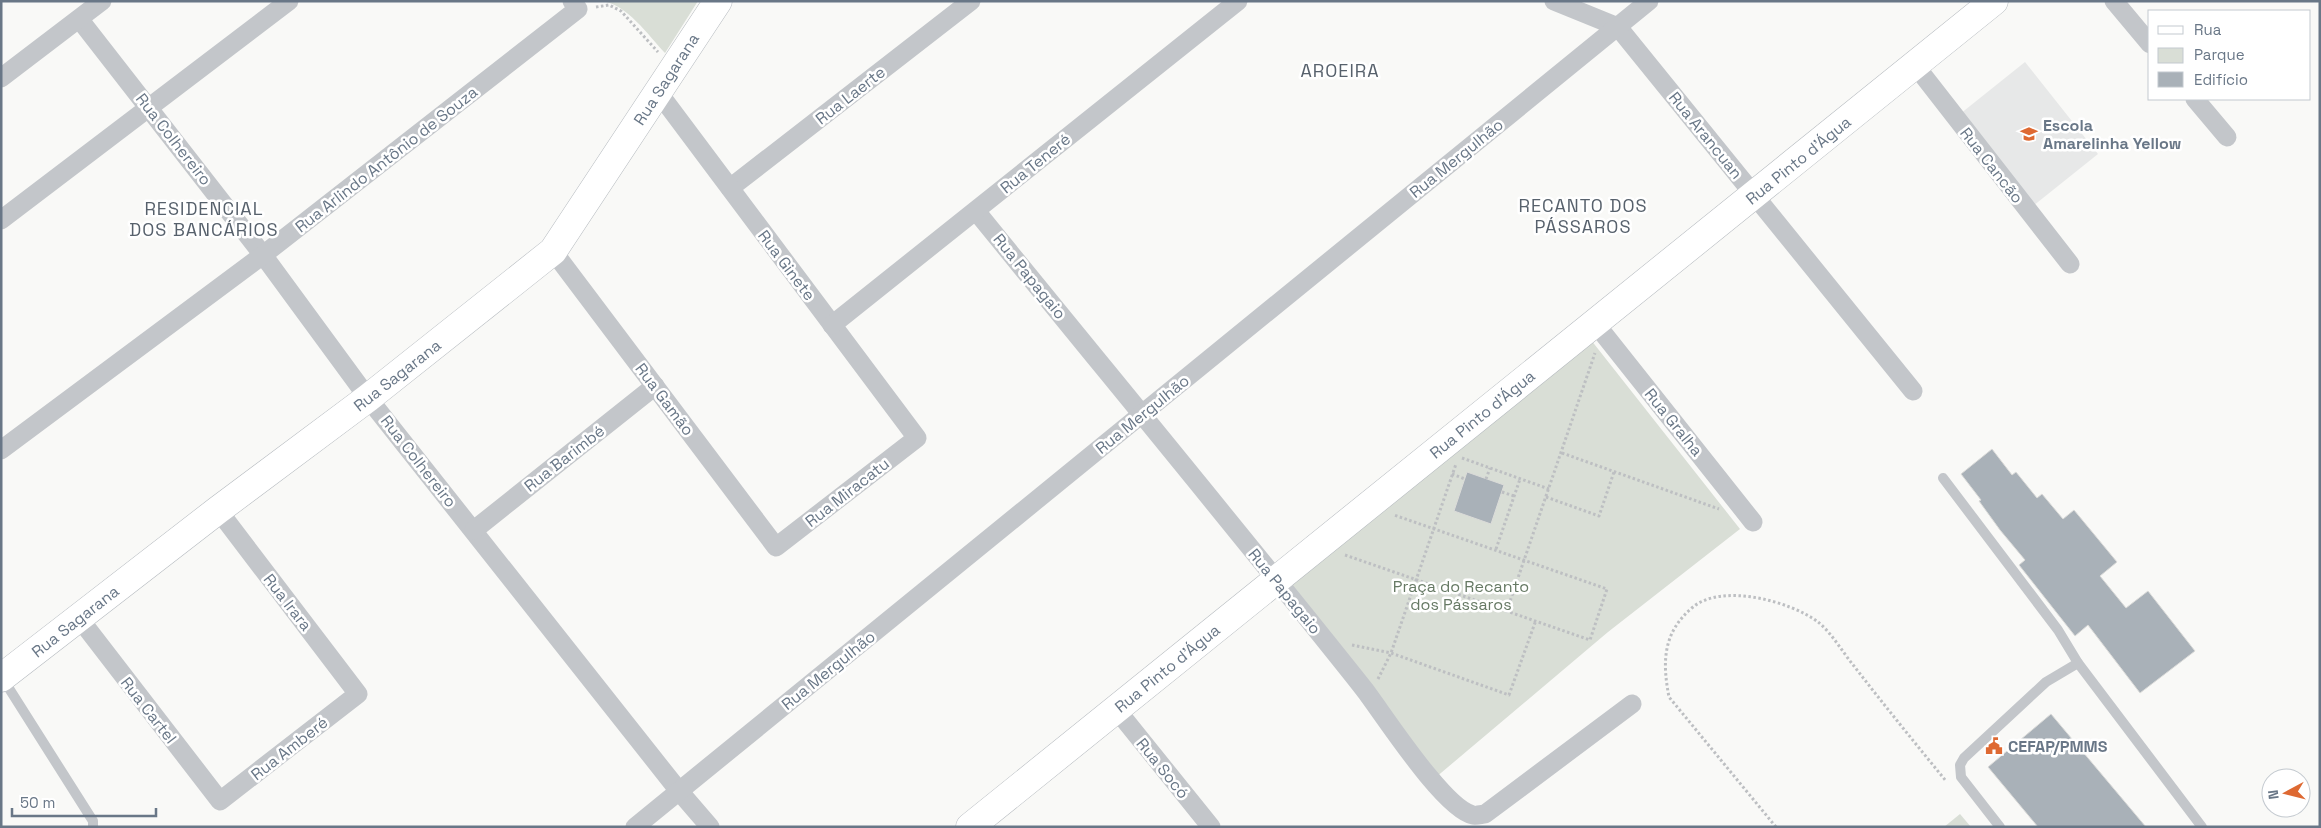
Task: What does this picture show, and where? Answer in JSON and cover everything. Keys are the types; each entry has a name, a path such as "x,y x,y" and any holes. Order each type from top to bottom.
{"street":[{"path":"1,78 80,20 102,1"},
{"path":"1,220 289,1"},
{"name":"Rua Sagarana","path":"2,678 218,510 368,398 553,251 718,1"},
{"name":"Rua Laerte","path":"730,188 971,1"},
{"name":"Rua Teneré","path":"832,325 1238,1"},
{"name":"Rua Arancuan","path":"1554,1 1618,26 1913,391"},
{"name":"Rua Mergulhão","path":"635,827 1649,1"},
{"name":"Rua Pinto d'Água","path":"970,827 1367,507 1599,328 1754,195 1994,1"},
{"path":"2114,1 2148,42"},
{"name":"Rua Arlindo Antônio de Souza","path":"1,450 263,255 575,5"},
{"name":"Rua Colhereiro","path":"80,20 263,255 368,398 679,791 710,827"},
{"name":"Rua Cancão","path":"1915,65 2070,264"},
{"name":"Rua Ginete","path":"658,92 917,438"},
{"path":"2196,100 2227,137"},
{"name":"Rua Papagaio","path":"976,210 1277,580 1369,696 1435,784 1461,809 1473,815 1485,814 1632,704"},
{"name":"Rua Gamão","path":"553,251 776,547"},
{"name":"Rua Gralha","path":"1599,328 1753,522"},
{"name":"Rua Barimbé","path":"474,530 655,386"},
{"name":"Rua Miracatu","path":"776,547 917,438"},
{"name":"Rua Irara","path":"218,510 358,694"},
{"name":"Rua Cartel","path":"79,618 220,802"},
{"name":"Rua Amberé","path":"220,802 358,694"},
{"name":"Rua Socó","path":"1116,709 1211,827"}],"lane":[{"path":"1943,478 2058,630 2078,663 2202,827"},
{"path":"2000,827 1961,777 1960,765 1964,758 2046,682 2078,663"},
{"path":"2,678 93,821 93,827"}],"path":[{"path":"575,5 608,5 621,12 672,70"},
{"path":"1507,610 1562,453 1599,328"},
{"path":"1369,696 1391,653 1463,449"},
{"path":"1562,453 1753,522"},
{"path":"1459,457 1549,489"},
{"path":"1486,479 1490,468"},
{"path":"1546,497 1599,516 1614,472"},
{"path":"1496,549 1520,479"},
{"path":"1502,492 1514,496"},
{"path":"1318,546 1417,578 1590,640 1607,589 1496,549 1367,507"},
{"path":"1776,827 1669,697 1664,671 1667,643 1680,620 1698,603 1719,598 1750,596 1777,602 1818,622 1952,789"},
{"path":"1324,639 1391,653 1510,695 1536,620"}],"shaded area":[{"name":"Escola Amarelinha Yellow","path":"2025,62 2098,154 2033,206 1960,114"}],"green space":[{"path":"601,1 698,1 665,53 628,14 611,3"},
{"name":"Praça do Recanto dos Pássaros","path":"1591,340 1740,529 1608,632 1435,778 1282,579"},
{"path":"1960,814 1971,827 1944,827"}],"building":[{"path":"1992,449 2012,475 2016,472 2037,498 2042,494 2063,519 2074,510 2117,562 2100,576 2126,608 2148,591 2195,651 2140,693 2088,625 2075,636 2019,565 2025,560 2000,530 1979,501 1981,500 1961,474"},
{"path":"1467,472 1504,485 1491,524 1454,511"},
{"path":"2051,714 2146,827 2038,827 1988,767"}],"place":[{"name":"Escola Amarelinha Yellow","path":"2029,134"},
{"name":"CEFAP/PMMS","path":"1994,746"}],"district":[{"name":"AROEIRA","path":"1340,71"},
{"name":"RECANTO DOS PÁSSAROS","path":"1583,216"},
{"name":"RESIDENCIAL DOS BANCÁRIOS","path":"204,219"}]}
